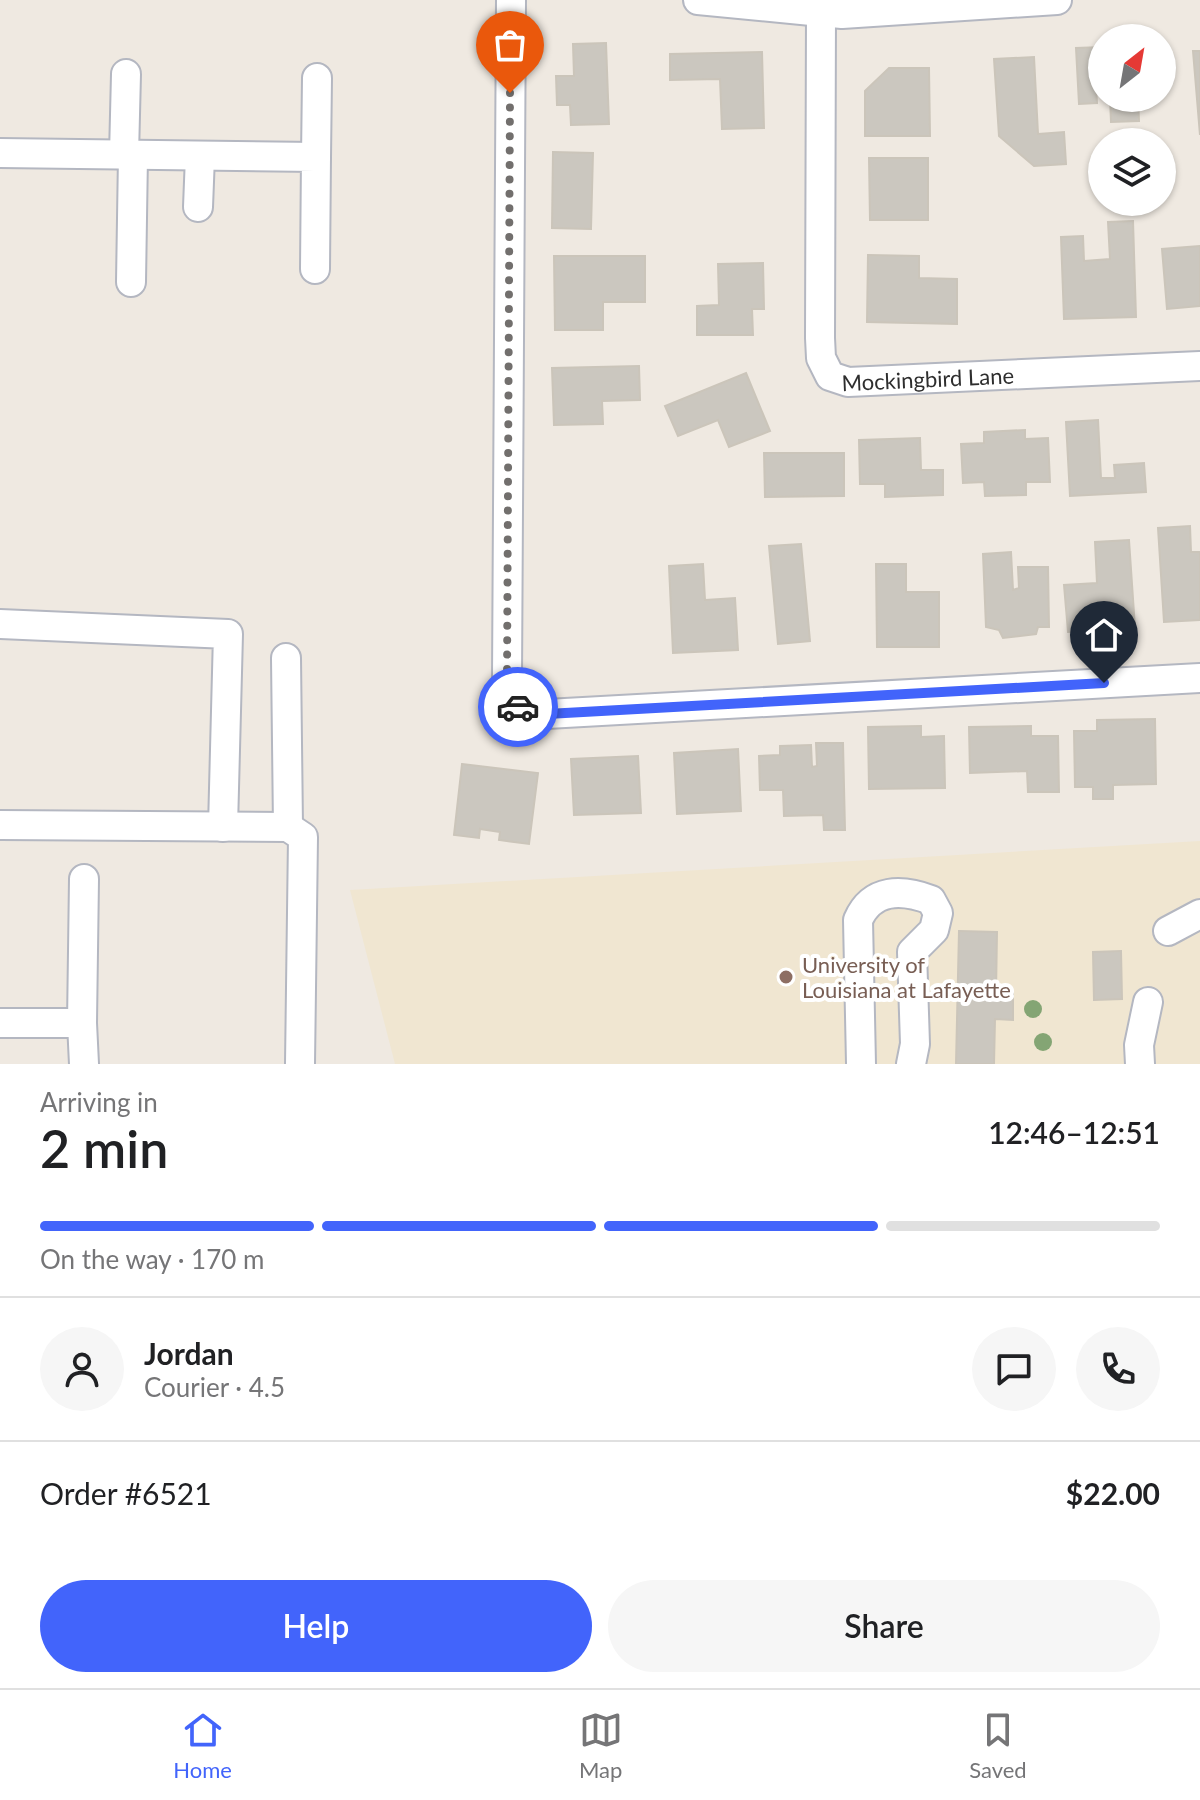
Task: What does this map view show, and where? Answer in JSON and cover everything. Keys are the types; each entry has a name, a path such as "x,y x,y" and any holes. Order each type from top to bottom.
{"street":[{"path":"511,0 507,679 514,704 528,712 547,714 1200,678"},
{"path":"698,0 821,13 1057,0"},
{"name":"Mockingbird Lane","path":"821,13 820,338 821,358 830,376 848,382 1200,366"},
{"path":"126,74 131,282"},
{"path":"315,269 317,78"},
{"path":"0,153 316,157"},
{"path":"198,207 200,156"},
{"path":"0,624 228,634 223,827"},
{"path":"286,658 288,827"},
{"path":"0,825 288,827 303,837 300,1064"},
{"path":"84,879 84,1064"},
{"path":"861,1064 858,920 865,904 881,894 912,893 931,900 938,913 934,930 912,952 915,1044 911,1064"},
{"path":"1168,931 1200,914"},
{"path":"1140,1064 1139,1045 1148,1002"},
{"path":"0,1023 82,1023"}],"shaded area":[{"name":"University of Louisiana at Lafayette","path":"1200,841 1200,1064 395,1064 350,890"}],"building":[{"path":"606,43 609,124 571,125 570,105 557,105 556,76 574,76 573,44"},
{"path":"1076,48 1088,48 1088,104 1079,104"},
{"path":"1193,51 1200,51 1200,135"},
{"path":"762,52 764,128 722,129 720,79 670,80 670,54"},
{"path":"1034,57 1038,134 1064,132 1066,164 1034,166 999,136 994,59"},
{"path":"889,68 929,68 930,136 865,136 865,91"},
{"path":"1111,112 1139,112 1139,121 1111,122"},
{"path":"553,152 593,153 591,229 552,228"},
{"path":"869,158 928,158 928,220 870,220"},
{"path":"1133,221 1136,317 1064,319 1061,237 1083,236 1084,261 1110,259 1108,222"},
{"path":"1200,246 1200,306 1167,309 1162,249"},
{"path":"868,255 919,256 919,278 957,279 957,324 867,322"},
{"path":"554,256 645,256 645,302 603,302 603,330 555,330"},
{"path":"763,263 764,309 752,309 753,335 697,335 697,306 719,305 718,264"},
{"path":"639,366 640,400 602,401 603,424 554,425 552,368"},
{"path":"746,373 770,431 729,447 718,420 678,436 665,406"},
{"path":"1098,420 1101,478 1115,478 1114,465 1144,463 1146,492 1070,496 1066,422"},
{"path":"1025,430 1025,439 1048,438 1050,482 1026,482 1026,495 985,496 984,482 963,483 961,444 984,443 984,432"},
{"path":"920,438 921,470 943,470 943,495 885,497 885,484 860,484 859,440"},
{"path":"764,453 844,453 844,496 765,497"},
{"path":"1190,526 1191,552 1200,552 1200,620 1164,622 1158,528"},
{"path":"1129,540 1135,628 1068,632 1064,585 1097,583 1095,542"},
{"path":"801,544 810,641 778,644 769,546"},
{"path":"1011,552 1013,590 1019,588 1018,567 1048,567 1049,627 1038,627 1036,634 1003,638 999,630 986,627 983,554"},
{"path":"703,564 705,600 735,598 738,650 673,653 669,566"},
{"path":"876,564 906,564 906,592 939,592 939,647 877,647"},
{"path":"1155,719 1156,784 1113,785 1113,799 1093,799 1093,787 1075,787 1074,731 1097,731 1097,720"},
{"path":"921,726 921,737 944,736 945,788 869,789 868,727"},
{"path":"1031,726 1031,736 1058,736 1059,792 1028,792 1027,771 970,773 969,727"},
{"path":"816,743 843,743 845,830 824,830 823,815 784,816 783,790 760,790 759,756 780,755 780,746 811,745 812,767 817,766"},
{"path":"738,749 741,811 677,814 674,753"},
{"path":"638,756 641,813 574,815 571,759"},
{"path":"462,764 538,773 529,844 499,840 500,832 480,829 479,838 454,835"},
{"path":"959,931 997,932 996,993 1013,993 1013,1020 995,1019 994,1064 956,1064"},
{"path":"1121,951 1122,999 1094,1000 1093,952"}],"way so far":[{"path":"510,93 507,679 510,696 518,707"}],"place":[{"name":"University of Louisiana at Lafayette","path":"786,977"}],"route":[{"path":"518,707 528,712 547,714 1104,683"}]}
